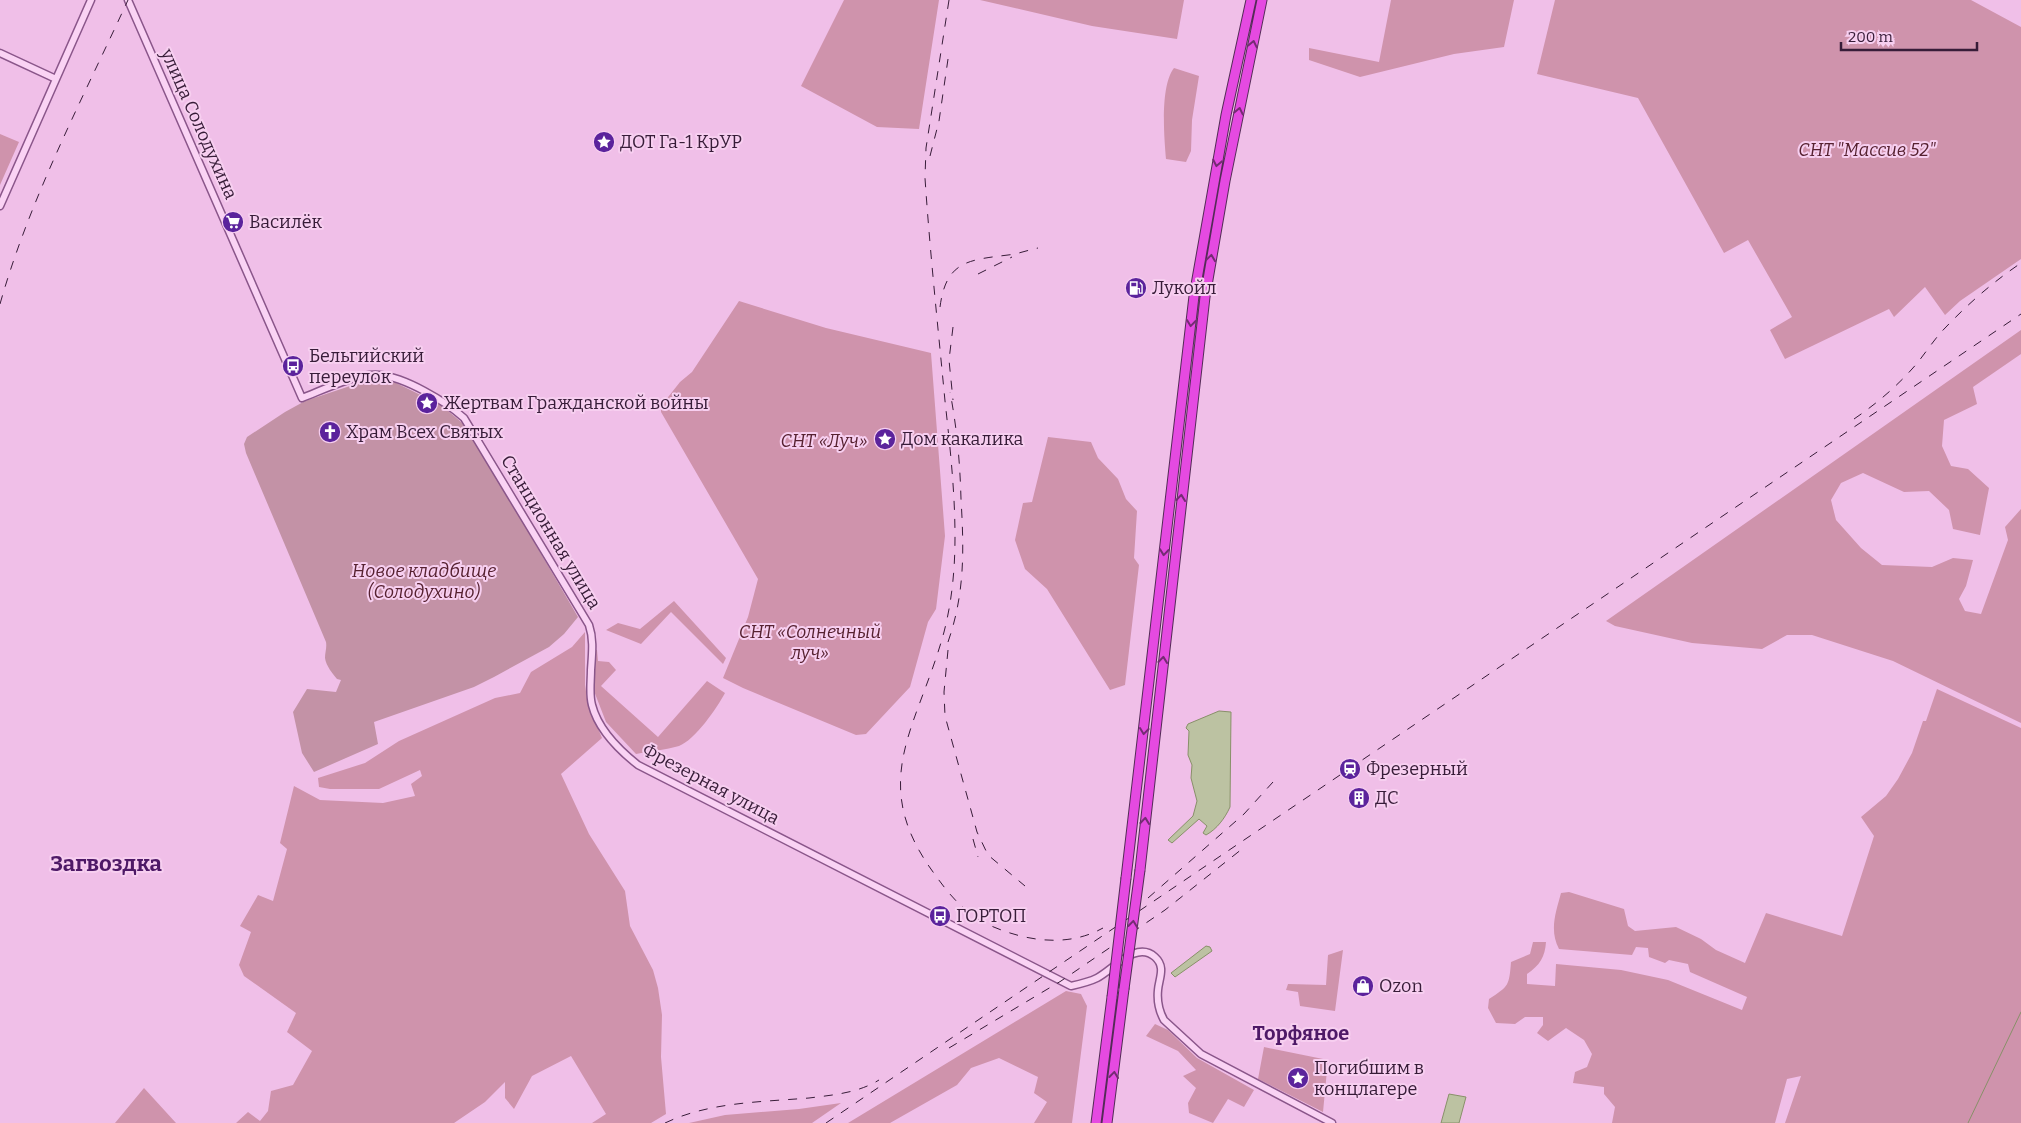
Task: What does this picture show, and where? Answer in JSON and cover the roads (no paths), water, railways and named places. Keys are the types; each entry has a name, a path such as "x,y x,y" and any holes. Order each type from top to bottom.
{"highway":[{"path":"1096,1123 1194,296 1226,115 1251,0"},
{"path":"1108,1123 1140,870 1206,289 1223,190 1262,0"}],"street":[{"path":"0,206 91,0"},
{"name":"улица Солодухина","path":"128,0 302,398"},
{"path":"0,53 56,79"},
{"name":"Станционная улица","path":"302,398 358,378 378,375 399,379 456,411 470,426 583,614 593,636"},
{"name":"Фрезерная улица","path":"593,636 590,690 596,718 615,744 638,765 1071,986 1099,977 1133,953 1148,952 1155,957 1162,971 1158,989 1159,1007 1164,1020 1201,1054 1332,1123"}],"waterway":[{"path":"1968,1123 2021,1012"}],"railway":[{"path":"0,304 26,226 75,112 128,0"},
{"path":"949,0 926,148 925,178 952,469 955,520 954,561 951,597 944,632 911,727 904,755 900,783 904,812 915,842 936,876 947,891 973,916 981,921 1003,931 1046,940 1075,938 1103,928"},
{"path":"930,156 939,121 948,59"},
{"path":"940,307 948,280 961,266 981,259 1038,248"},
{"path":"978,274 1012,257"},
{"path":"1854,419 1878,402 1899,383 1941,332 1963,310 1991,285 2021,263"},
{"path":"826,1123 2021,314"},
{"path":"953,327 949,360 953,400"},
{"path":"948,642 958,606 963,554 959,459 950,392"},
{"path":"948,650 944,692 945,716 977,832 988,855 1025,886"},
{"path":"1148,898 1244,814 1273,782"},
{"path":"973,839 978,857"},
{"path":"949,1048 1061,981 1165,910 1242,849"},
{"path":"665,1123 682,1116 717,1107 845,1093 863,1088 879,1080"}],"place":[{"name":"ДОТ Га-1 КрУР","path":"604,142"},
{"name":"Василёк","path":"233,222"},
{"name":"Лукойл","path":"1136,288"},
{"name":"Бельгийский переулок","path":"293,366"},
{"name":"Жертвам Гражданской войны","path":"427,403"},
{"name":"Храм Всех Святых","path":"330,432"},
{"name":"Дом какалика","path":"885,439"},
{"name":"Фрезерный","path":"1350,769"},
{"name":"ДС","path":"1359,798"},
{"name":"ГОРТОП","path":"940,916"},
{"name":"Ozon","path":"1363,986"},
{"name":"Погибшим в концлагере","path":"1298,1078"}],"district":[{"name":"Загвоздка","path":"106,863"},
{"name":"Торфяное","path":"1301,1033"}],"park label":[{"name":"СНТ \"Массив 52\"","path":"1867,150"},
{"name":"СНТ «Луч»","path":"824,441"},
{"name":"Новое кладбище (Солодухино)","path":"424,581"},
{"name":"СНТ «Солнечный луч»","path":"810,642"}]}
